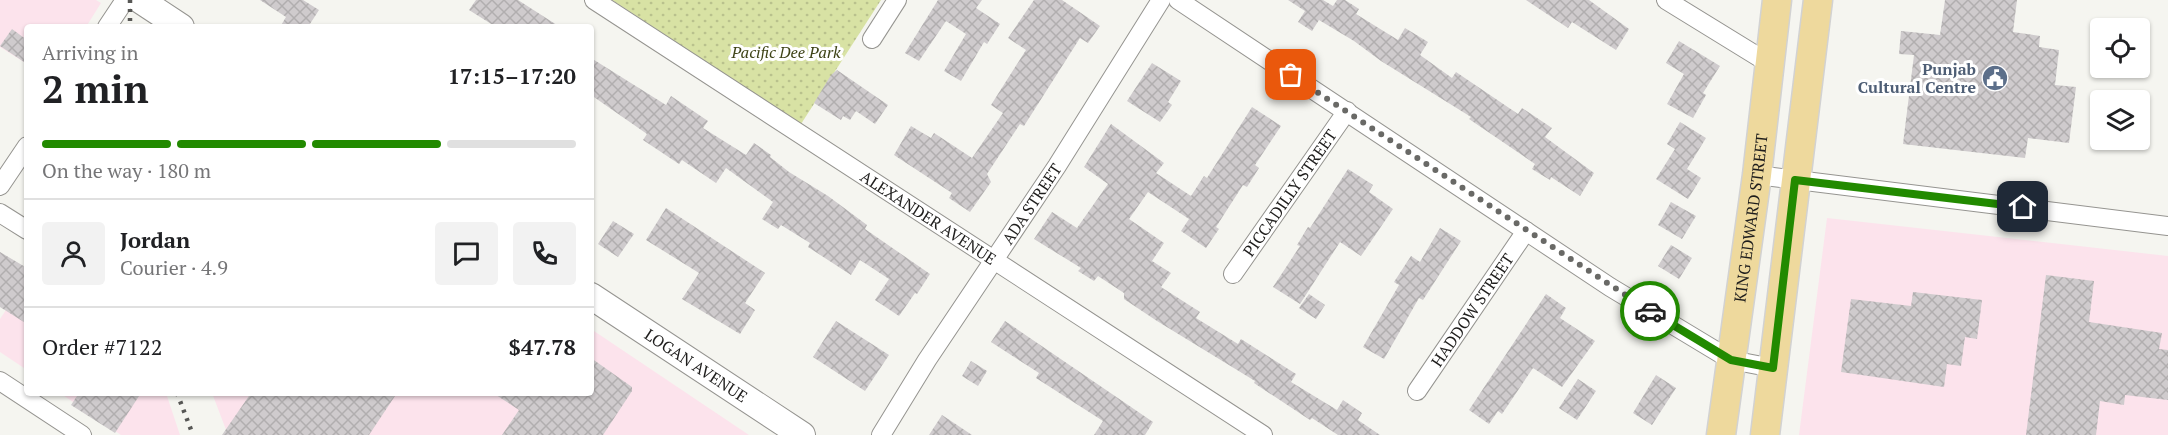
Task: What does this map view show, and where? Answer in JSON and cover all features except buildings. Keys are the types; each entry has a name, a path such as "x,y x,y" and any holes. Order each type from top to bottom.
{"main road":[{"path":"140,0 177,24"},
{"name":"KING EDWARD STREET","path":"1721,435 1757,175 1778,0"},
{"path":"1765,435 1818,0"},
{"name":"LOGAN AVENUE","path":"594,298 802,435"}],"street":[{"path":"109,24 125,0"},
{"name":"ALEXANDER AVENUE","path":"594,0 1263,435"},
{"path":"872,39 897,0"},
{"name":"ADA STREET","path":"881,435 927,360 1057,166 1161,0"},
{"path":"1178,0 1610,287 1731,360 1773,368"},
{"path":"1666,0 1770,64"},
{"name":"PICCADILLY STREET","path":"1233,274 1347,111"},
{"path":"0,186 24,150"},
{"path":"1757,175 2168,226"},
{"path":"0,213 24,228"},
{"name":"HADDOW STREET","path":"1417,391 1526,231"},
{"path":"0,381 82,435"}],"shaded area":[{"path":"0,0 96,0 101,3 88,24 24,24 24,62 0,47"},
{"path":"1827,218 2168,256 2168,435 1799,435"},
{"path":"24,283 24,368 0,352 0,319"},
{"path":"594,331 749,435 228,435 213,396 594,396"},
{"path":"64,396 167,396 180,435 121,435"}],"green space":[{"name":"Pacific Dee Park","path":"612,0 881,0 801,124"}],"railway":[{"path":"130,0 130,24"},
{"path":"178,396 193,435"}],"way so far":[{"path":"1291,75 1610,287 1650,311"}],"place":[{"name":"Punjab Cultural Centre","path":"1995,78"}],"route":[{"path":"1650,311 1731,360 1773,368 1795,180 2023,207"}]}
